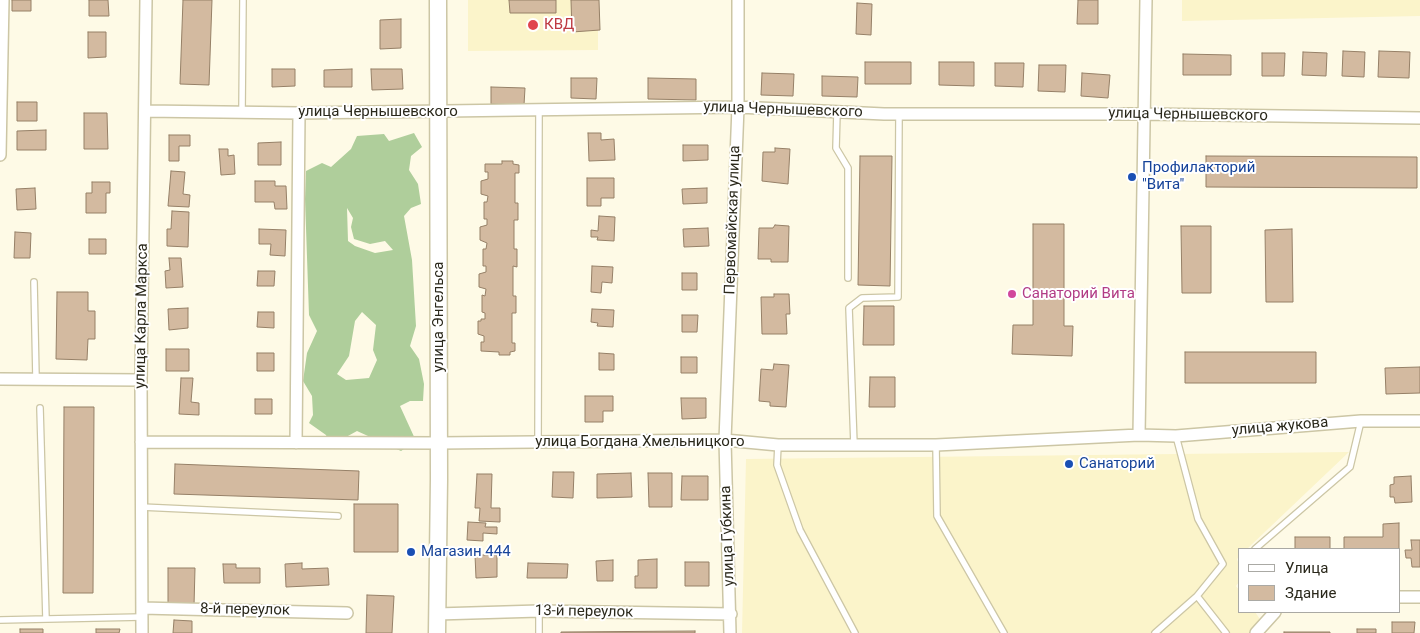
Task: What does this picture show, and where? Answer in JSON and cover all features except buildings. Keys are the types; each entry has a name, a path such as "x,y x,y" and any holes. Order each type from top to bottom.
{"street":[{"path":"0,156 4,0"},
{"name":"улица Карла Маркса","path":"142,633 141,380 146,0"},
{"name":"улица Энгельса","path":"437,633 439,443 438,0"},
{"name":"Первомайская улица","path":"725,440 738,107 738,0"},
{"path":"1139,435 1146,0"},
{"name":"улица Чернышевского","path":"146,111 299,113 738,107 899,114 1145,114 1420,118"},
{"path":"296,442 299,113"},
{"path":"0,380 36,378 141,380"},
{"name":"улица жукова","path":"1139,435 1176,436 1360,421 1420,421"},
{"name":"улица Богдана Хмельницкого","path":"141,442 439,443 725,440 778,445 936,445 1139,435"},
{"name":"улица Губкина","path":"725,440 730,633"},
{"path":"1400,597 1420,597"},
{"name":"13-й переулок","path":"437,614 539,611 731,614"},
{"name":"8-й переулок","path":"142,613 348,612"},
{"path":"1256,633 1273,613"}],"lane":[{"path":"242,0 242,111"},
{"path":"538,441 539,110"},
{"path":"837,112 836,148 848,168 848,278"},
{"path":"854,445 849,308 862,298 898,297 899,114"},
{"path":"34,282 36,378"},
{"path":"40,408 46,619"},
{"path":"1257,548 1350,467 1360,421"},
{"path":"1155,633 1197,596 1223,564 1198,519 1176,436"},
{"path":"778,445 777,465 800,530 855,633"},
{"path":"936,445 937,516 1004,633"},
{"path":"141,507 338,516"},
{"path":"1197,596 1226,633"},
{"path":"539,611 539,633"},
{"name":"8-й переулок","path":"0,620 142,613"}],"shaded area":[{"name":"КВД","path":"468,0 598,0 598,50 468,51"},
{"path":"1182,0 1420,0 1420,16 1182,21"},
{"path":"1349,452 1248,548 1238,548 1238,583 1236,586 1238,589 1238,613 1256,613 1264,625 1253,633 742,633 746,459"}],"green space":[{"path":"414,133 422,147 411,156 409,170 418,184 421,204 411,208 404,216 412,260 416,326 410,346 419,359 424,384 423,401 410,401 400,406 416,441 401,451 357,431 337,442 328,441 326,435 309,423 313,415 312,396 303,381 307,353 317,331 309,315 305,199 306,171 322,163 331,167 351,149 357,136 384,134 389,141","holes":["347,208 353,218 351,227 354,239 370,244 385,241 393,250 375,253 355,246 348,241","362,312 376,325 373,350 377,360 369,378 346,380 337,374 349,356 355,321"]}],"place":[{"name":"КВД","path":"533,25"},
{"name":"Профилакторий \"Вита\"","path":"1132,177"},
{"name":"Санаторий Вита","path":"1012,294"},
{"name":"Санаторий","path":"1069,464"},
{"name":"Магазин 444","path":"411,552"}]}
